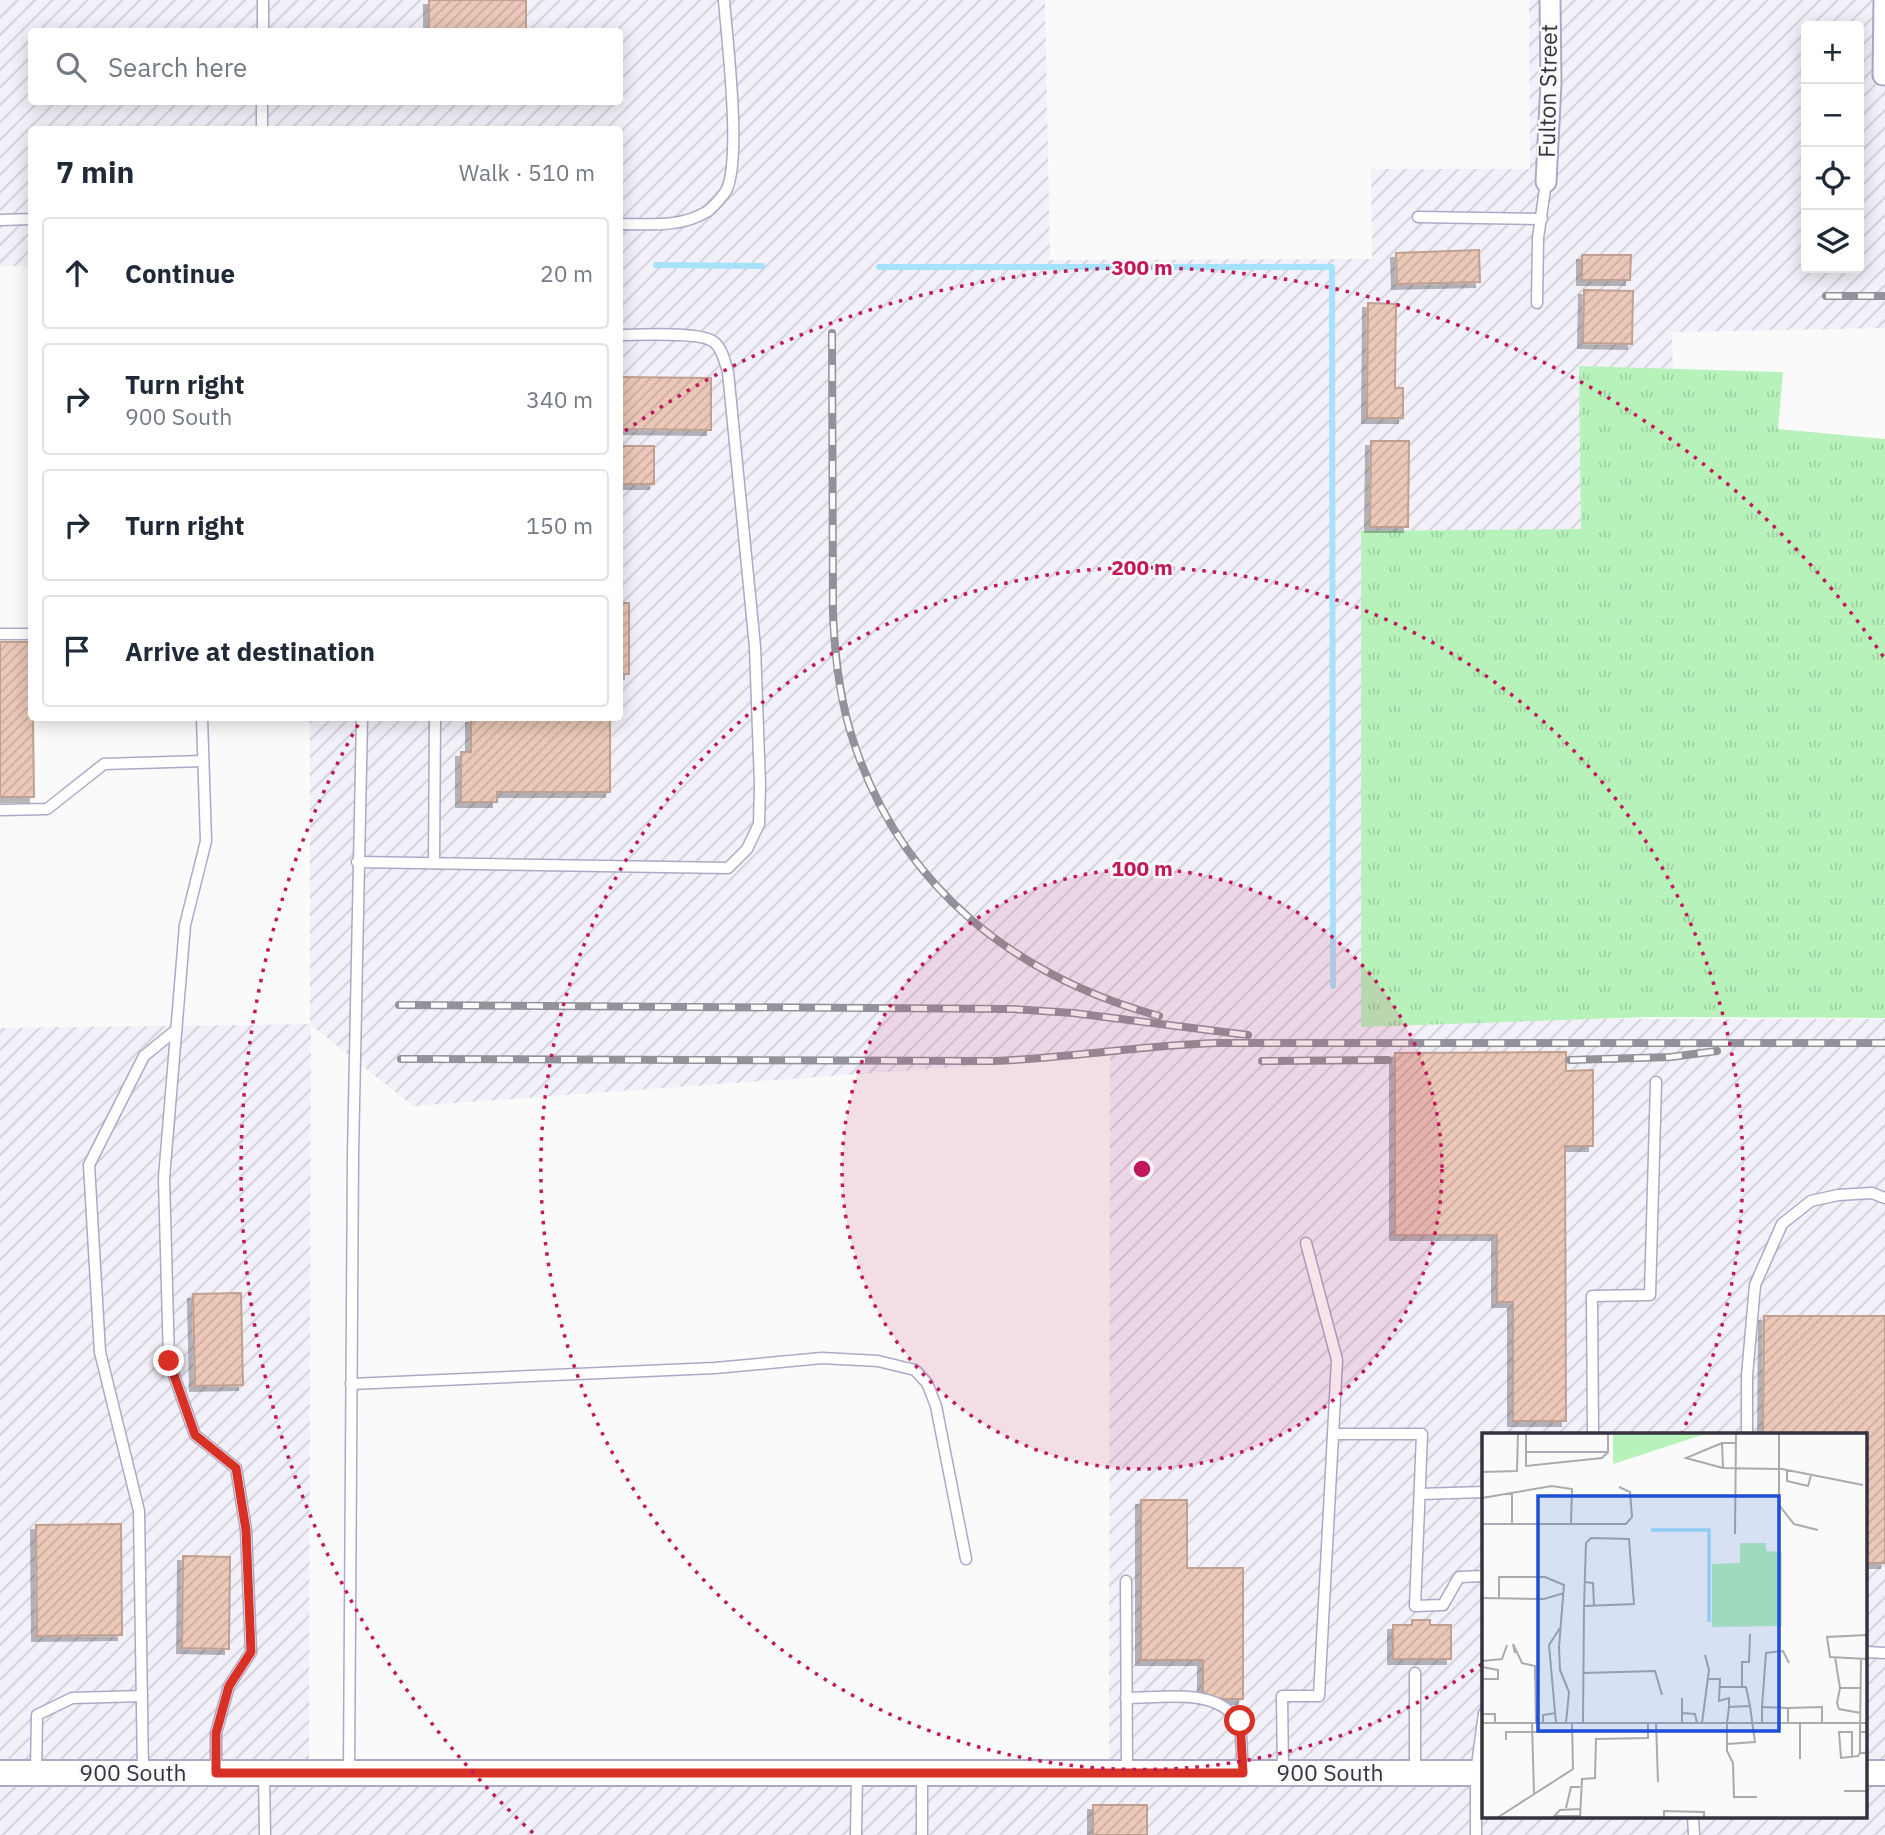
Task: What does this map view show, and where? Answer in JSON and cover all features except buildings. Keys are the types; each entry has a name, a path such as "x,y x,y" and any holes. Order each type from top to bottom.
{"street":[{"name":"Fulton Street","path":"1546,182 1551,83 1550,0"},
{"path":"1884,0 1884,77"},
{"name":"900 South","path":"0,1773 1480,1773"}],"lane":[{"path":"263,0 263,28"},
{"path":"623,224 665,225 690,220 710,210 726,191 732,165 731,90 724,0"},
{"path":"262,105 262,126"},
{"path":"1537,303 1538,238 1546,182"},
{"path":"1418,217 1542,219"},
{"path":"0,219 28,219"},
{"path":"358,862 728,868 747,849 759,824 759,744 755,648 728,372 723,355 714,341 695,335 623,335"},
{"path":"0,635 28,634"},
{"path":"201,721 206,841 185,925 164,1178 169,1361 195,1435 236,1468 246,1530 251,1652 229,1686 216,1733 216,1773"},
{"path":"349,1773 351,1384 362,721"},
{"path":"434,863 435,721"},
{"path":"0,810 47,809 104,764 203,761"},
{"path":"143,1773 139,1511 100,1352 89,1165 144,1056 176,1030"},
{"path":"1593,1433 1591,1296 1650,1295 1657,1082"},
{"path":"1747,1433 1747,1376 1755,1285 1782,1224 1811,1201 1872,1193 1885,1198"},
{"path":"1283,1773 1282,1696 1319,1696 1337,1360 1306,1243"},
{"path":"351,1384 715,1368 822,1358 878,1361 915,1370 927,1383 936,1406 966,1559"},
{"path":"1333,1434 1422,1434 1415,1606 1443,1605 1459,1577 1482,1576"},
{"path":"1420,1494 1482,1492"},
{"path":"1126,1581 1127,1773"},
{"path":"1415,1673 1415,1773"},
{"path":"36,1773 37,1715 72,1698 142,1696"},
{"path":"1126,1698 1187,1698 1208,1700 1223,1706 1240,1721 1243,1773"},
{"path":"1476,1835 1482,1743"},
{"path":"264,1773 265,1835"},
{"path":"856,1835 857,1773"},
{"path":"922,1773 922,1835"}],"shaded area":[{"path":"0,0 1045,0 1050,260 1372,259 1371,169 1530,169 1529,0 1885,0 1885,328 1672,332 1676,533 1380,1019 1885,1019 1885,1835 0,1835 0,1028 310,1024 310,721 623,721 623,126 28,126 28,266 0,266","holes":["311,1025 413,1106 1110,1056 1109,1759 309,1759"]}],"green space":[{"path":"1579,366 1783,372 1778,429 1885,439 1885,1018 1650,1017 1361,1027 1361,531 1581,529"}],"waterway":[{"path":"656,265 762,266"},
{"path":"879,267 1332,267 1333,986"}],"railway":[{"path":"1826,296 1885,296"},
{"path":"832,333 835,649 850,730 876,797 903,843 935,884 972,920 1013,951 1058,977 1107,999 1159,1016"},
{"path":"399,1005 1013,1009 1073,1013 1248,1035"},
{"path":"401,1059 994,1061 1219,1043 1885,1043"},
{"path":"1570,1060 1671,1057 1717,1051"},
{"path":"1262,1061 1388,1060"}],"route":[{"path":"169,1361 195,1435 236,1468 246,1530 251,1652 229,1686 216,1733 216,1773 1243,1773 1240,1721"}]}
